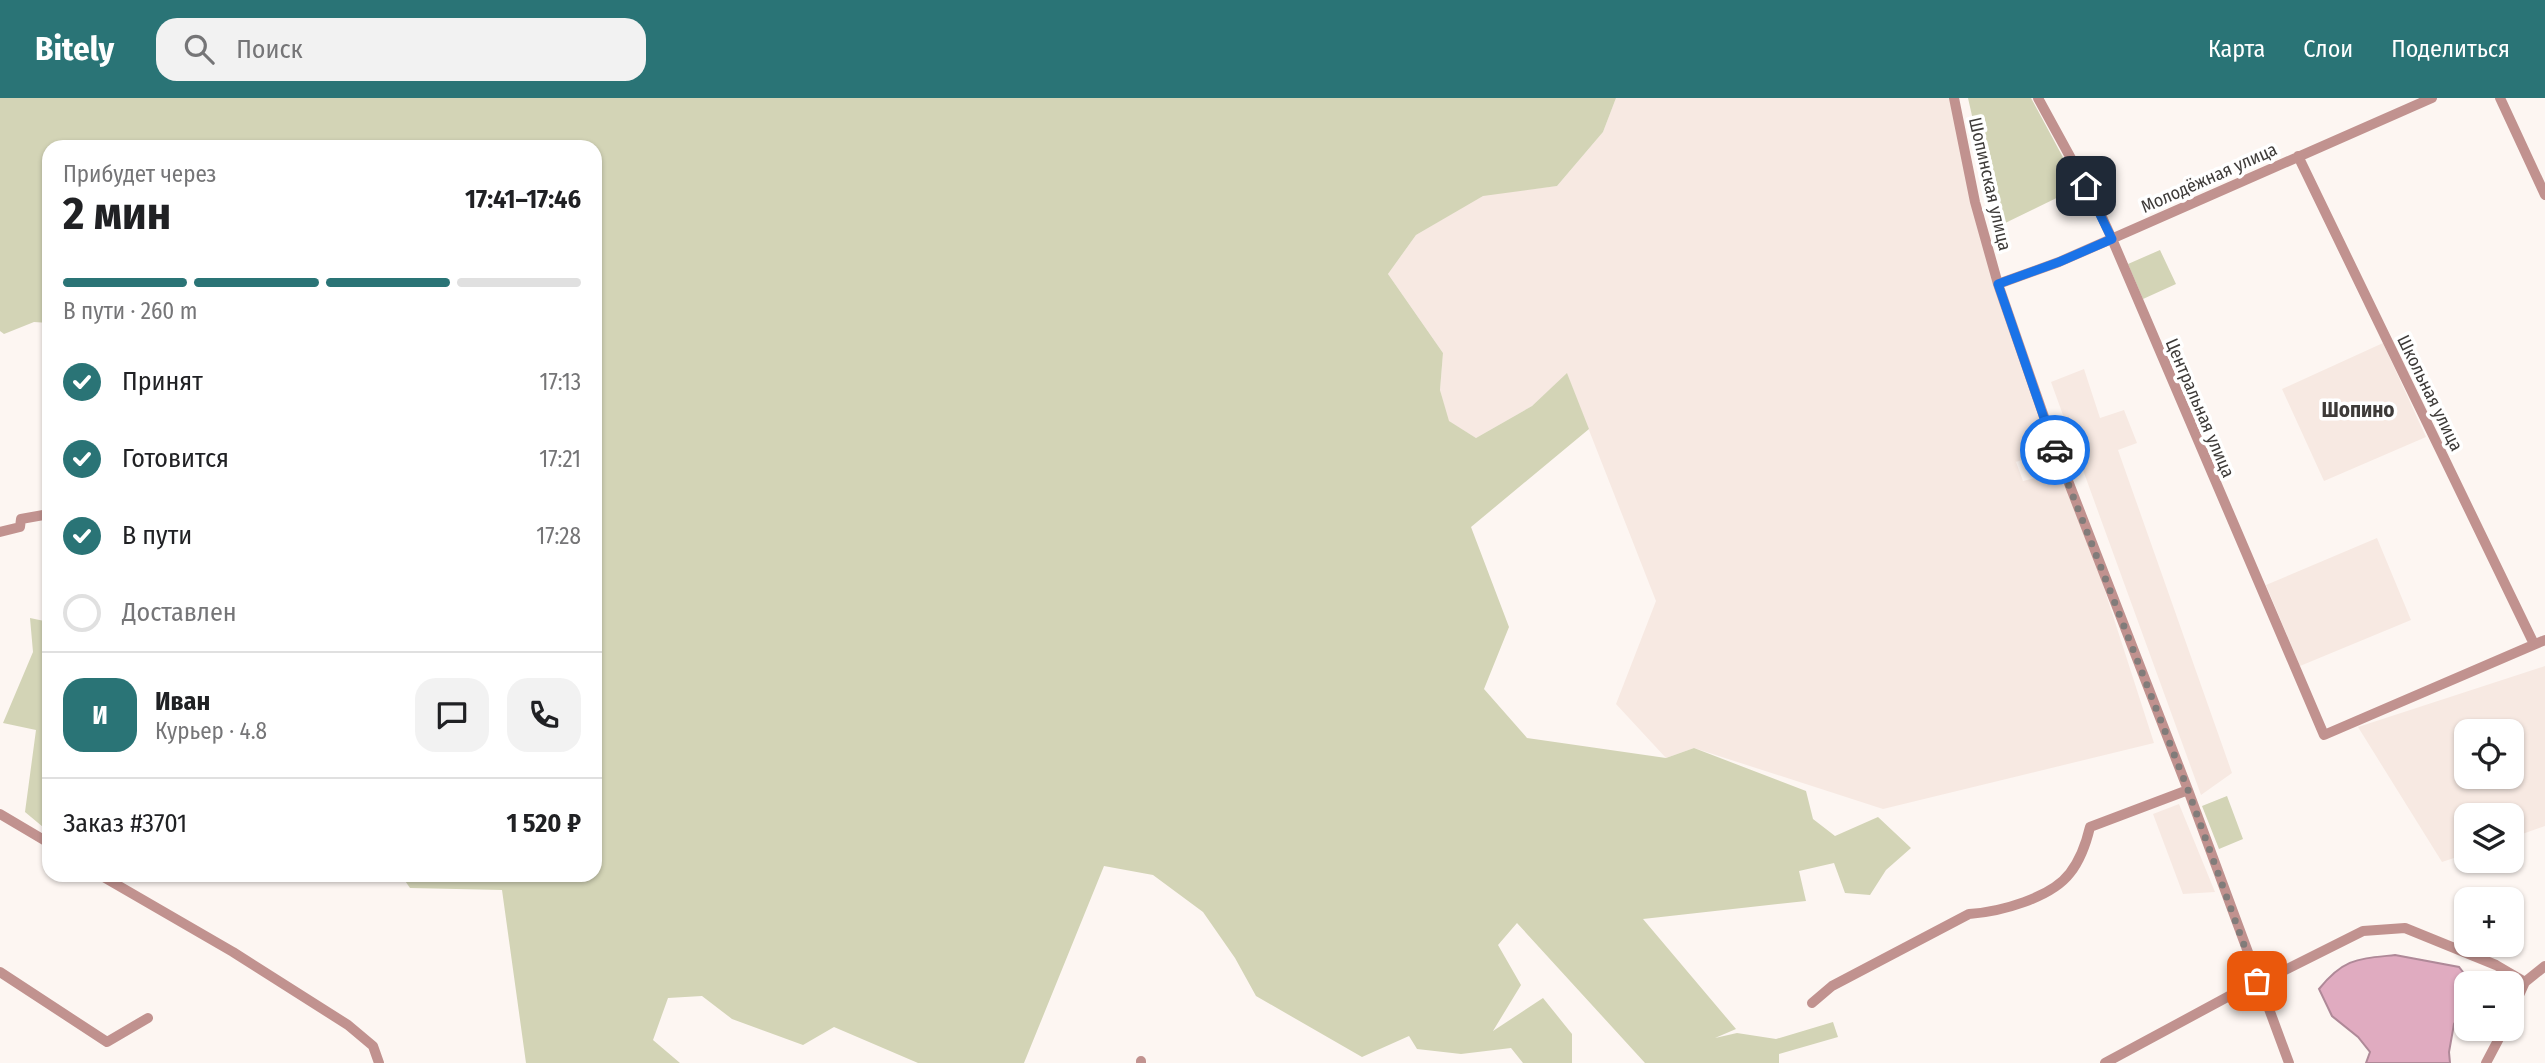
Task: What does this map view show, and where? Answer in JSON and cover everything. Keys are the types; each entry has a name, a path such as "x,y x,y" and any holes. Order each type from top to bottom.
{"street":[{"name":"Шопинская улица","path":"1954,98 1975,202 1998,284 2081,518 2188,790 2289,1063"},
{"name":"Центральная улица","path":"2038,98 2092,196 2112,239 2324,735 2534,644"},
{"name":"Молодёжная улица","path":"1998,284 2059,262 2432,98"},
{"path":"2500,98 2545,195"},
{"name":"Школьная улица","path":"2298,156 2534,644"},
{"path":"0,532 20,527 21,519 42,515"},
{"path":"2534,644 2545,640"},
{"path":"1812,1003 1832,986 1969,914 1993,912 2046,892 2069,874 2084,849 2090,827 2188,790"},
{"path":"0,814 42,838"},
{"path":"112,882 233,952 348,1025 373,1046 379,1063"},
{"path":"2105,1063 2257,981 2363,931 2405,928 2496,965 2525,982 2545,967"},
{"path":"0,972 107,1042 148,1018"},
{"path":"2486,1063 2498,1041"}],"shaded area":[{"path":"1616,98 1957,98 1997,290 2058,447 2016,462 2023,481 2066,470 2154,743 1883,809 1694,748 1666,758 1616,704 1656,601 1567,374 1532,406 1476,438 1448,421 1440,390 1443,353 1388,274 1416,235 1483,195 1557,186 1603,132"},
{"path":"2383,343 2426,437 2324,481 2282,389"},
{"path":"2084,369 2100,418 2124,410 2137,443 2118,450 2232,773 2201,795 2051,382"},
{"path":"2377,538 2411,620 2300,666 2266,585"},
{"path":"2545,666 2545,826 2524,833 2524,803 2454,803 2454,858 2442,862 2358,727"},
{"path":"2179,804 2215,892 2183,894 2153,814"},
{"path":"2395,955 2459,967 2462,971 2454,971 2454,1024 2449,1052 2450,1063 2366,1063 2370,1052 2358,1037 2332,1016 2319,989 2344,966 2371,958"}],"green space":[{"path":"0,98 1616,98 1603,132 1557,186 1483,196 1416,235 1388,274 1443,353 1440,390 1449,421 1476,438 1532,406 1567,373 1589,429 1471,527 1509,627 1484,689 1527,738 1666,758 1694,748 1806,791 1813,819 1835,836 1878,817 1911,848 1886,870 1870,895 1845,893 1834,863 1799,871 1806,901 1643,919 1736,1029 1715,1038 1737,1033 1776,1039 1833,1022 1838,1037 1779,1054 1779,1063 1645,1063 1517,923 1498,945 1521,985 1493,1031 1543,998 1572,1034 1572,1063 1523,1063 1511,1048 1461,1054 1417,1049 1409,1036 1362,1057 1256,996 1235,958 1203,912 1153,875 1104,866 1024,1063 918,1063 834,1027 803,1045 732,1019 702,996 668,998 653,1040 680,1063 526,1063 502,890 410,888 406,882 602,882 602,140 42,140 42,323 34,322 4,334 0,331"},
{"path":"1968,98 2031,98 2079,187 1997,227"},
{"path":"2160,250 2176,284 2143,299 2128,264"},
{"path":"30,618 42,621 42,826 25,812 36,730 3,723 33,652"},
{"path":"2227,796 2243,839 2219,849 2202,806"}],"way so far":[{"path":"2055,450 2188,790 2257,981"}],"district":[{"name":"Шопино","path":"2358,410"}],"route":[{"path":"2055,450 1998,284 2112,239 2086,186"}]}
